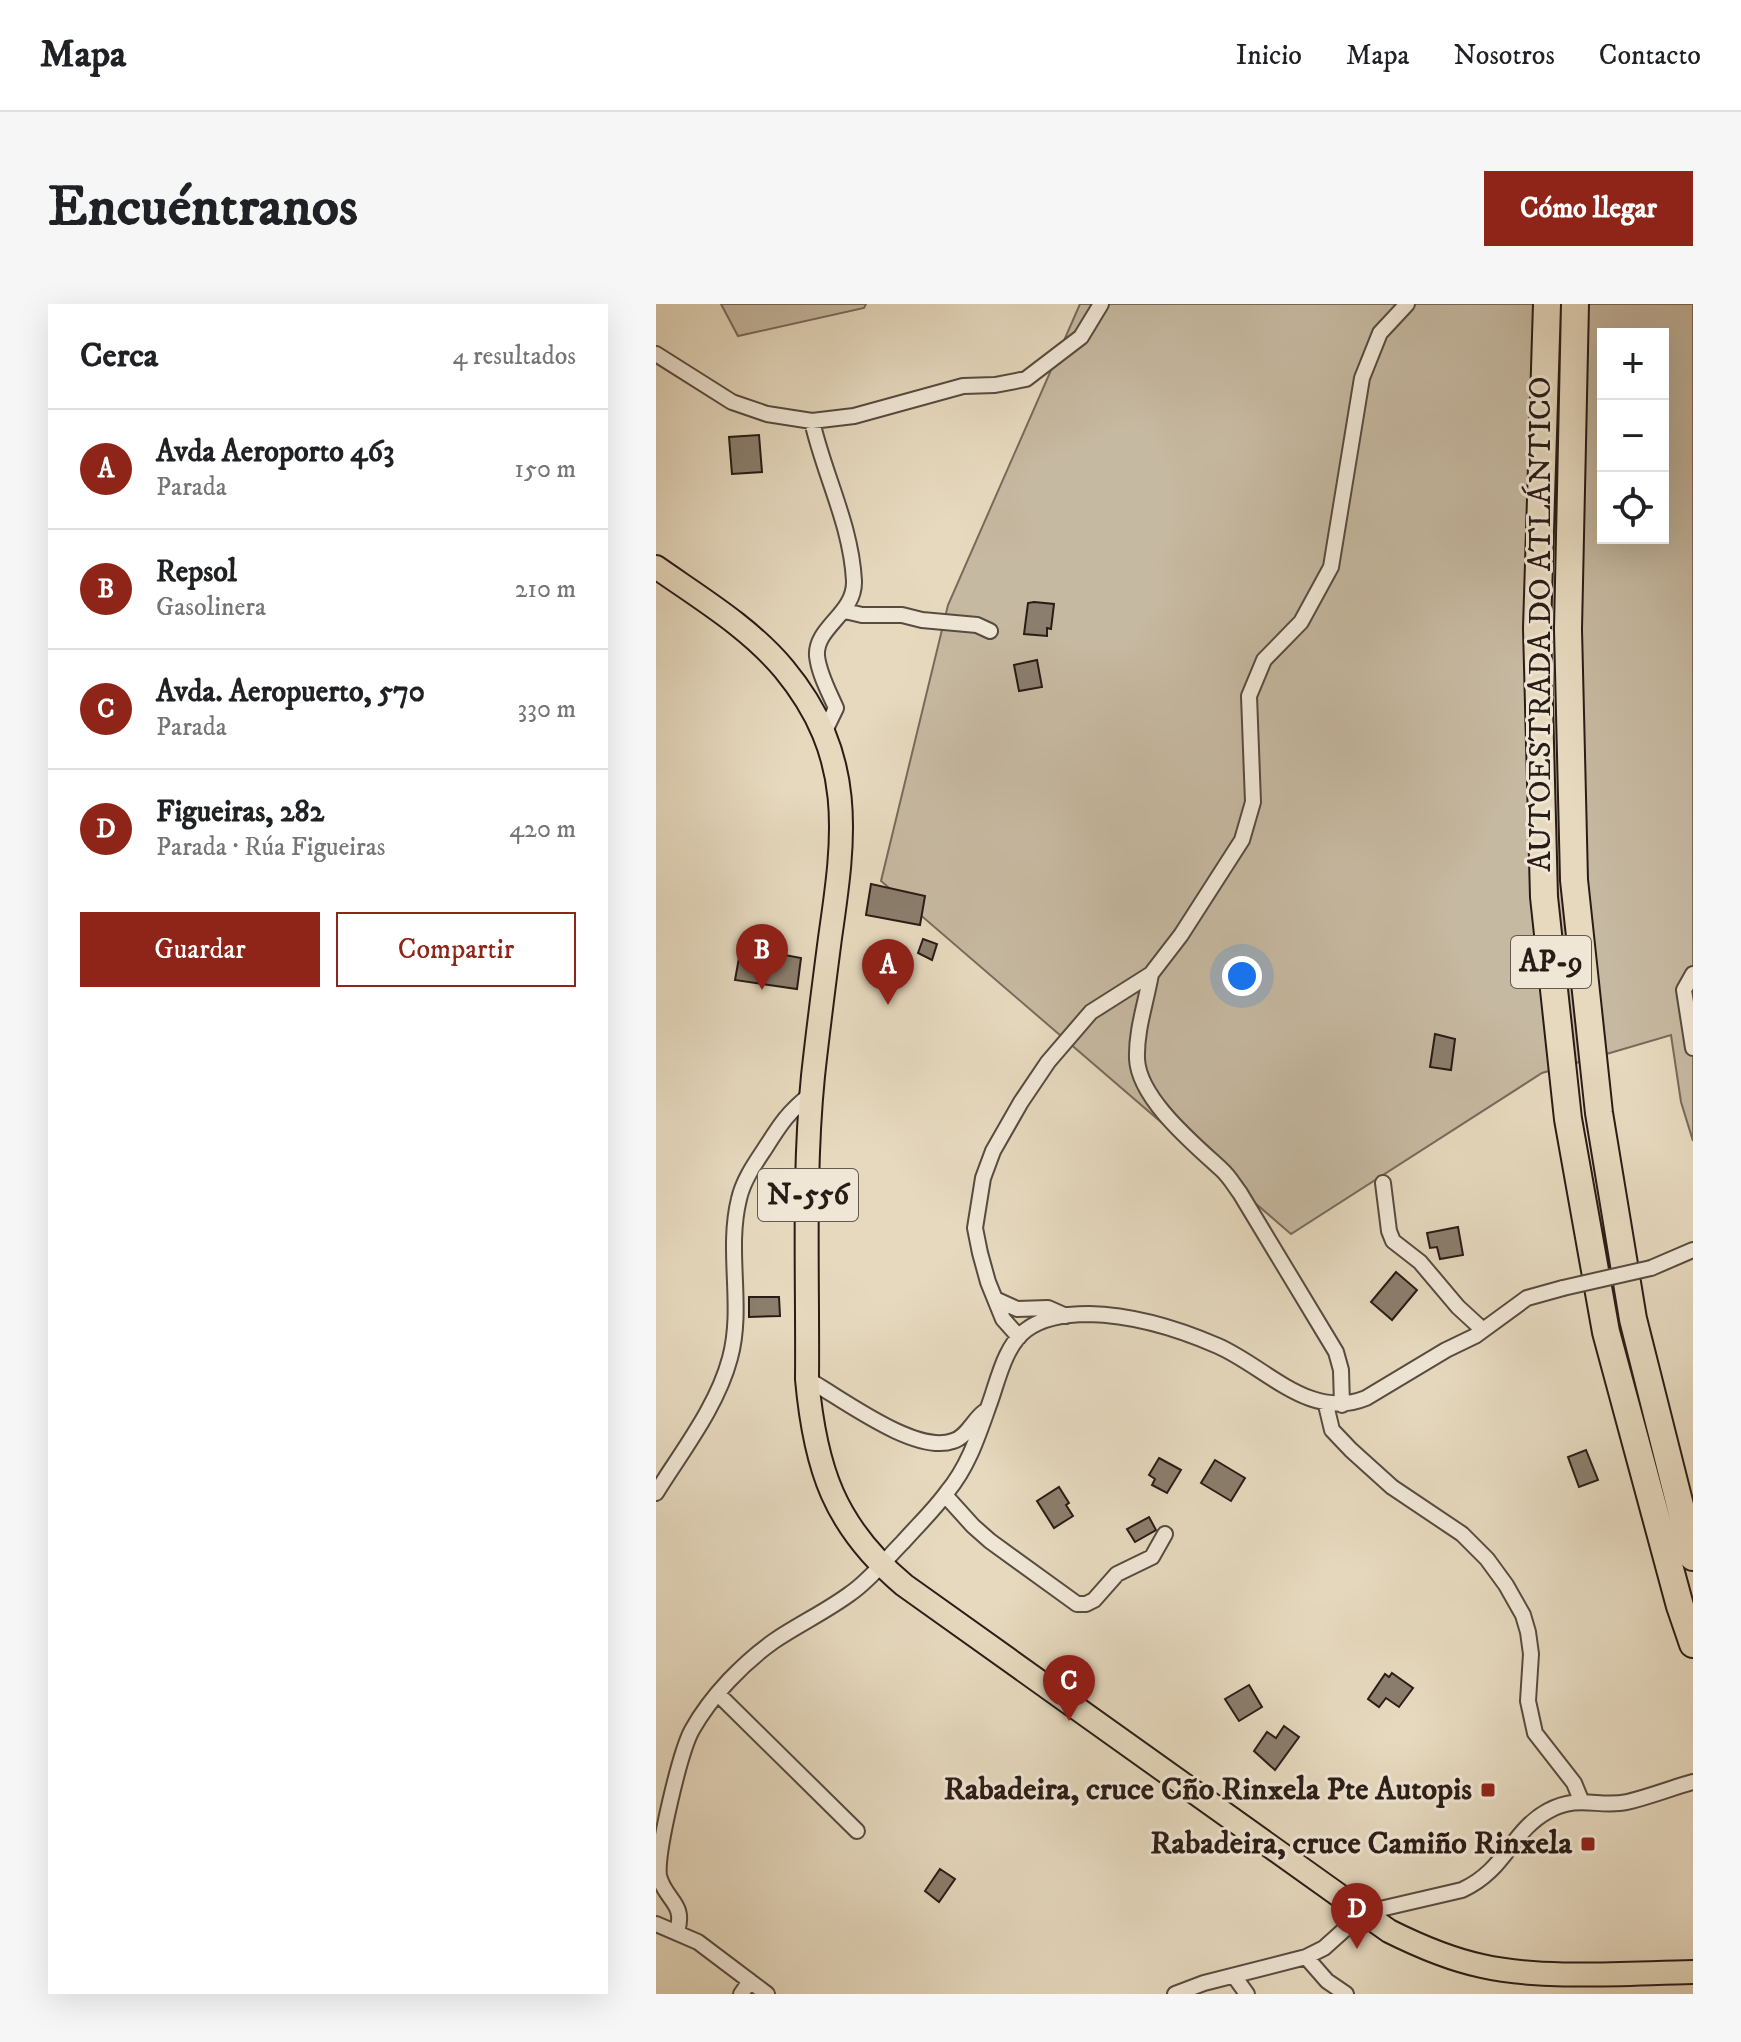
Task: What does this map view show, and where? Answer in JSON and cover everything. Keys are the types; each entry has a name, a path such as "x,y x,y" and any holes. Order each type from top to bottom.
{"highway":[{"name":"AUTOESTRADA DO ATLÁNTICO","path":"1547,304 1537,628 1544,897 1568,1119 1606,1332 1693,1644"},
{"name":"AUTOESTRADA DO ATLÁNTICO","path":"1575,304 1568,629 1574,880 1599,1113 1633,1319 1693,1557"}],"main road":[{"name":"N-556","path":"656,567 734,622 768,651 799,689 823,735 839,781 843,832 811,1094 807,1379 811,1420 823,1472 836,1504 859,1541 881,1566 912,1591 1389,1931 1422,1947 1483,1967 1508,1971 1693,1972"}],"street":[{"path":"656,354 732,402 767,414 812,421 854,416 963,386 995,385 1026,379 1081,337 1101,304"},
{"path":"1019,1337 1003,1319 988,1282 975,1228 983,1178 993,1151 1048,1062 1091,1012 1151,974 1181,935 1242,840 1253,802 1249,696 1264,660 1301,622 1331,567 1362,378 1380,333 1407,304"},
{"path":"812,421 817,445 848,534 854,584 845,611 824,635 817,653 821,673 836,708 823,735"},
{"path":"845,611 977,625 990,631"},
{"path":"1151,974 1138,1029 1137,1063 1146,1086 1183,1135 1224,1171 1240,1193 1336,1352 1341,1370 1342,1405"},
{"path":"1691,981 1684,990 1693,1048"},
{"path":"656,1493 710,1405 730,1358 734,1331 735,1217 739,1196 788,1112 811,1094"},
{"path":"1383,1183 1393,1241 1420,1262 1458,1307 1483,1330"},
{"path":"677,1931 680,1913 657,1875 681,1754 692,1729 718,1694 772,1642 853,1592 881,1566 945,1495 963,1470 1002,1367 1019,1337 1047,1319 1067,1316 1123,1317 1198,1338 1326,1405 1342,1405 1366,1398 1483,1330 1527,1298 1651,1268 1693,1250"},
{"path":"995,1299 1017,1309 1048,1308 1067,1316"},
{"path":"807,1379 887,1428 924,1440 953,1441 988,1409"},
{"path":"1326,1405 1332,1430 1351,1450 1392,1487 1462,1534 1487,1559 1506,1585 1523,1615 1528,1632 1531,1654 1528,1701 1535,1733 1574,1783 1581,1800"},
{"path":"945,1495 990,1541 1077,1604 1094,1600 1117,1574 1152,1557 1165,1534"},
{"path":"718,1694 857,1831"},
{"path":"1175,1994 1204,1983 1306,1957 1324,1948 1363,1913 1462,1890 1478,1883 1495,1869 1529,1824 1559,1805 1581,1800 1624,1803 1693,1782"},
{"path":"656,1924 698,1942 767,1994"},
{"path":"1306,1957 1327,1981 1346,1994"},
{"path":"1234,1976 1247,1994"},
{"path":"741,1994 750,1981"}],"shaded area":[{"path":"721,304 866,304 864,308 738,336"},
{"path":"1080,304 1693,304 1693,1141 1681,1102 1671,1035 1542,1073 1291,1234 881,881 948,605"}],"building":[{"path":"759,435 762,472 732,474 729,437"},
{"path":"1028,603 1054,604 1051,629 1047,628 1047,636 1024,634"},
{"path":"1037,660 1042,687 1019,691 1014,665"},
{"path":"871,884 925,896 920,925 866,915"},
{"path":"923,939 937,944 932,960 918,953"},
{"path":"741,947 801,958 797,989 735,980"},
{"path":"1435,1034 1455,1039 1451,1070 1430,1067"},
{"path":"1458,1227 1463,1255 1440,1259 1437,1247 1430,1248 1427,1233"},
{"path":"1396,1272 1417,1290 1392,1320 1371,1302"},
{"path":"749,1297 779,1297 780,1316 749,1317"},
{"path":"1586,1450 1598,1480 1579,1487 1568,1457"},
{"path":"1159,1458 1181,1470 1167,1493 1152,1485 1155,1479 1149,1475"},
{"path":"1215,1460 1245,1478 1231,1501 1201,1483"},
{"path":"1059,1487 1073,1516 1054,1528 1037,1501"},
{"path":"1149,1517 1156,1530 1135,1542 1127,1529"},
{"path":"1392,1673 1413,1688 1399,1707 1386,1698 1379,1707 1368,1699 1385,1674 1389,1677"},
{"path":"1249,1685 1262,1707 1239,1721 1225,1699"},
{"path":"1284,1726 1299,1737 1275,1770 1254,1751 1267,1732 1276,1738"},
{"path":"940,1869 955,1879 939,1902 925,1891"}],"place":[{"name":"Repsol","path":"762,990"},
{"name":"Avda Aeroporto 463","path":"888,1005"},
{"name":"Avda. Aeropuerto, 570","path":"1069,1721"},
{"name":"Rabadeira, cruce Cño Rinxela Pte Autopis","path":"1488,1790"},
{"name":"Rabadeira, cruce Camiño Rinxela","path":"1588,1844"},
{"name":"Figueiras, 282","path":"1357,1949"}]}
